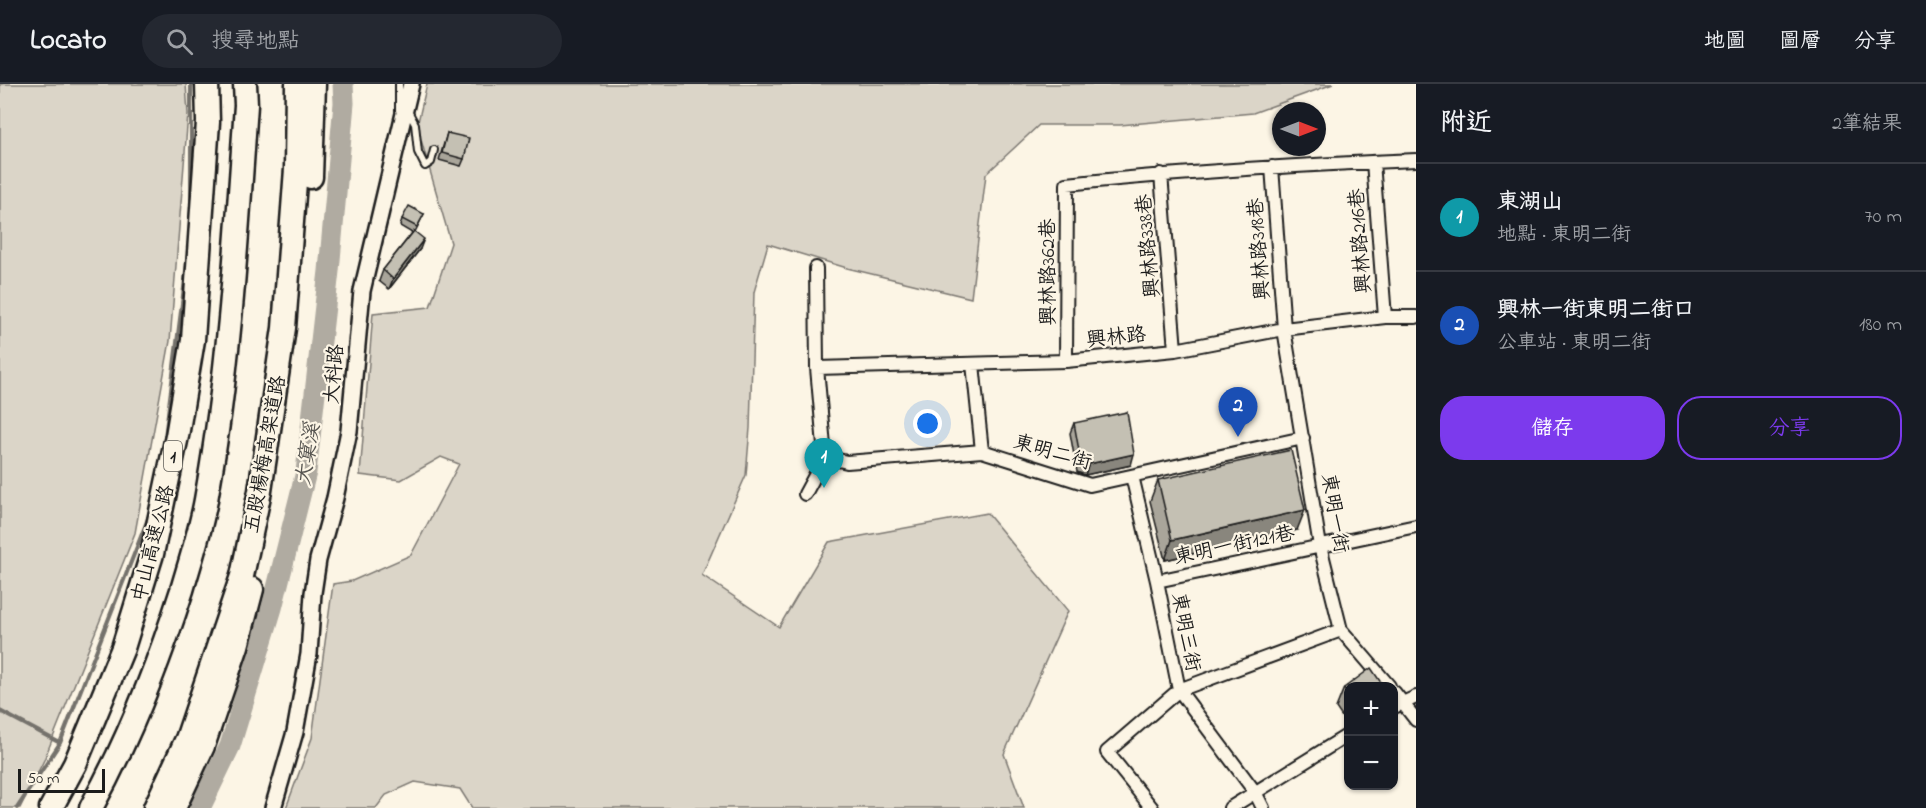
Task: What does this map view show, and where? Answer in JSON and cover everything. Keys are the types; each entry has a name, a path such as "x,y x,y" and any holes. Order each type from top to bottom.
{"highway":[{"name":"中山高速公路","path":"51,808 75,764 123,648 152,554 177,436 193,340 207,145 207,84"},
{"name":"中山高速公路","path":"91,808 111,772 163,650 191,559 207,496 229,339 246,105 245,84"},
{"name":"五股楊梅高架道路","path":"155,808 187,739 238,587 260,490 285,328 296,169 297,84"},
{"name":"五股楊梅高架道路","path":"174,808 203,746 237,646 264,542 298,324 311,168 314,84"}],"street":[{"name":"大科路","path":"273,808 296,732 309,654 313,592 318,560 335,498 349,431 362,291 411,84"},
{"path":"1161,174 1416,160"},
{"name":"興林路216巷","path":"1373,162 1385,317"},
{"name":"興林路318巷","path":"1272,167 1284,329"},
{"name":"興林路362巷","path":"1066,361 1067,184 1161,174"},
{"name":"興林路338巷","path":"1161,174 1175,350"},
{"path":"806,494 825,458 817,368 816,268"},
{"name":"興林路","path":"817,368 1066,361 1175,350 1284,329 1385,317 1416,317"},
{"name":"東明一街","path":"1284,329 1320,546 1341,630 1385,682"},
{"path":"973,364 982,451"},
{"name":"東明二街","path":"825,458 847,462 982,451 1090,485 1303,438"},
{"name":"東明三街","path":"1132,476 1157,580 1179,690 1254,792 1263,808"},
{"name":"東明一街121巷","path":"1157,580 1416,526"},
{"path":"1152,808 1107,752 1179,690 1341,630"},
{"path":"1416,697 1398,705 1416,720"},
{"path":"1230,808 1346,736"}],"lane":[{"path":"399,84 399,138"},
{"path":"406,108 415,124 418,152 425,166 431,162 434,150"}],"shaded area":[{"path":"0,84 186,84 188,114 170,341 135,533 44,760 20,808 0,808"},
{"path":"427,84 1333,84 1283,102 1272,102 1272,106 1253,113 1120,125 1039,125 986,174 971,298 847,268 768,244 754,292 750,428 746,475 702,575 779,627 829,542 987,513 1068,611 1004,754 1024,808 472,808 460,789 415,782 386,795 376,808 286,808 312,738 333,584 352,581 411,555 459,464 441,457 401,480 360,475 373,313 430,307 451,243 417,126"}],"building":[{"path":"447,133 469,138 464,159 442,153"},
{"path":"409,206 424,214 417,227 402,219"},
{"path":"414,231 424,239 393,279 383,270"},
{"path":"1127,412 1134,454 1089,464 1081,462 1074,423"},
{"path":"1291,450 1305,510 1172,540 1158,480"},
{"path":"1371,668 1381,682 1352,682"}],"waterway":[{"path":"191,84 191,203"},
{"name":"大窠溪","path":"200,808 230,746 272,608 306,472 329,271 344,103 343,84"},
{"path":"164,445 188,256"},
{"path":"17,808 60,743 149,516"},
{"path":"0,711 60,743"}],"place":[{"name":"興林一街東明二街口","path":"1238,437"},
{"name":"東湖山","path":"824,488"}]}
